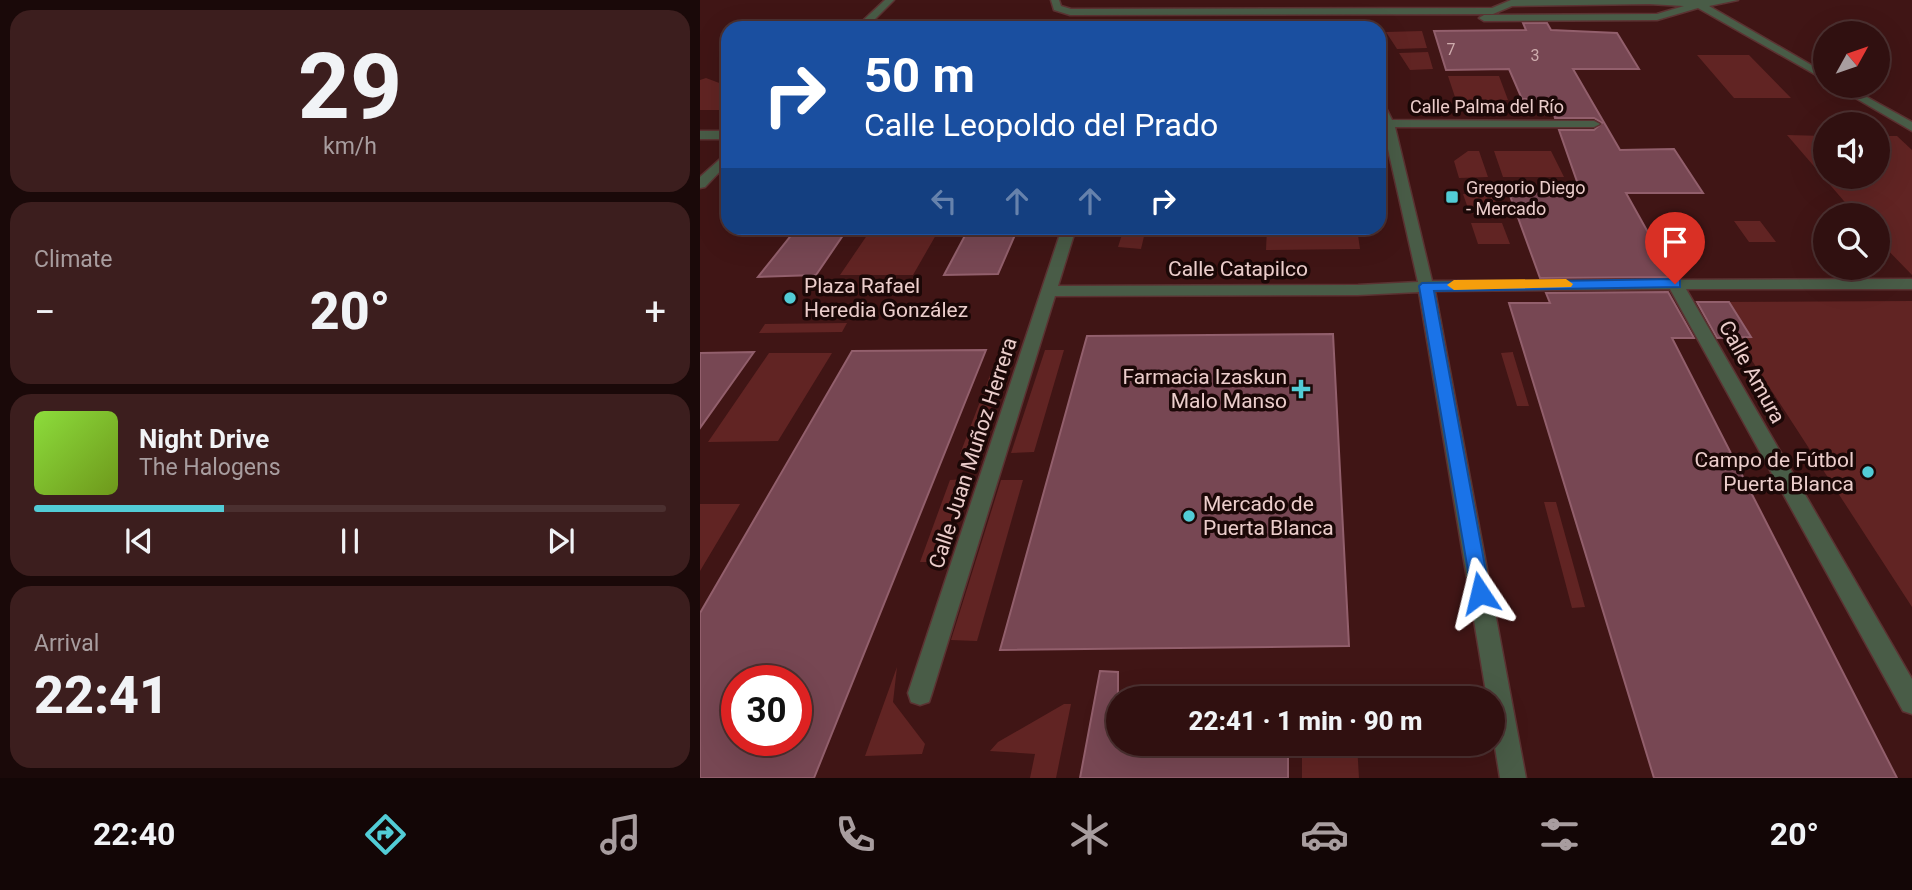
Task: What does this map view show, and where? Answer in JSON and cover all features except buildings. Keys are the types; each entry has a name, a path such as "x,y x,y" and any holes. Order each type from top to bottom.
{"street":[{"path":"868,21 890,0"},
{"path":"1055,0 1057,8 1070,12 1335,16 1657,17 1695,2"},
{"path":"1327,0 1335,16"},
{"path":"1335,16 1493,10 1511,3 1734,0"},
{"path":"1695,2 1813,70"},
{"path":"1861,98 1912,127"},
{"name":"Calle Palma del Río","path":"1386,123 1594,124"},
{"path":"1386,131 1426,286 1513,778"},
{"path":"700,135 721,135"},
{"path":"700,184 721,163"},
{"name":"Calle Juan Muñoz Herrera","path":"920,693 1067,235"},
{"name":"Calle Amura","path":"1675,284 1912,702"},
{"name":"Calle Catapilco","path":"1049,291 1912,284"}],"shaded area":[{"path":"1422,31 1427,48 1397,49 1386,32"},
{"path":"1428,52 1433,69 1410,70 1399,53"},
{"path":"1697,55 1749,55 1791,98 1734,98"},
{"path":"1448,76 1499,76 1508,100 1456,100"},
{"path":"706,78 721,84 721,110 700,110 700,80"},
{"path":"1787,135 1813,136 1813,165"},
{"path":"1890,136 1897,136 1912,150 1912,275 1890,252 1890,203 1846,203 1834,189 1890,189"},
{"path":"1468,151 1479,151 1488,177 1459,178 1454,161"},
{"path":"1494,151 1551,151 1564,177 1503,177"},
{"path":"1463,194 1493,194 1500,213 1470,214"},
{"path":"1734,221 1760,221 1776,242 1749,242"},
{"path":"1471,223 1502,223 1510,244 1478,244"},
{"path":"867,235 936,235 913,275 840,275"},
{"path":"1122,235 1144,235 1141,249 1118,247"},
{"path":"1267,235 1358,235 1360,249 1266,250"},
{"name":"Campo de Fútbol Puerta Blanca","path":"1912,301 1912,607 1714,302"},
{"path":"847,323 842,332 759,333 765,324"},
{"path":"1000,349 1013,350 974,454 960,454"},
{"path":"1045,350 1064,350 1034,452 1011,453"},
{"path":"1513,352 1529,406 1517,406 1501,353"},
{"path":"769,353 832,353 778,441 708,442"},
{"path":"966,479 937,562 920,562 950,480"},
{"path":"1001,480 1023,480 977,641 951,640"},
{"path":"1544,502 1556,502 1585,607 1572,608"},
{"path":"700,504 740,504 700,571"},
{"path":"897,667 893,702 925,744 922,754 865,756"},
{"path":"1064,704 1071,704 1056,778 1030,778 1035,754 990,751 998,742"},
{"path":"1302,756 1358,756 1359,778 1302,778"}],"slow traffic":[{"path":"1454,285 1566,284"}],"place":[{"name":"Gregorio Diego - Mercado","path":"1452,197"},
{"name":"Plaza Rafael Heredia González","path":"790,298"},
{"name":"Farmacia Izaskun Malo Manso","path":"1301,389"},
{"name":"Campo de Fútbol Puerta Blanca","path":"1868,472"},
{"name":"Mercado de Puerta Blanca","path":"1189,516"}],"route":[{"path":"1480,593 1426,286 1675,284"}]}
